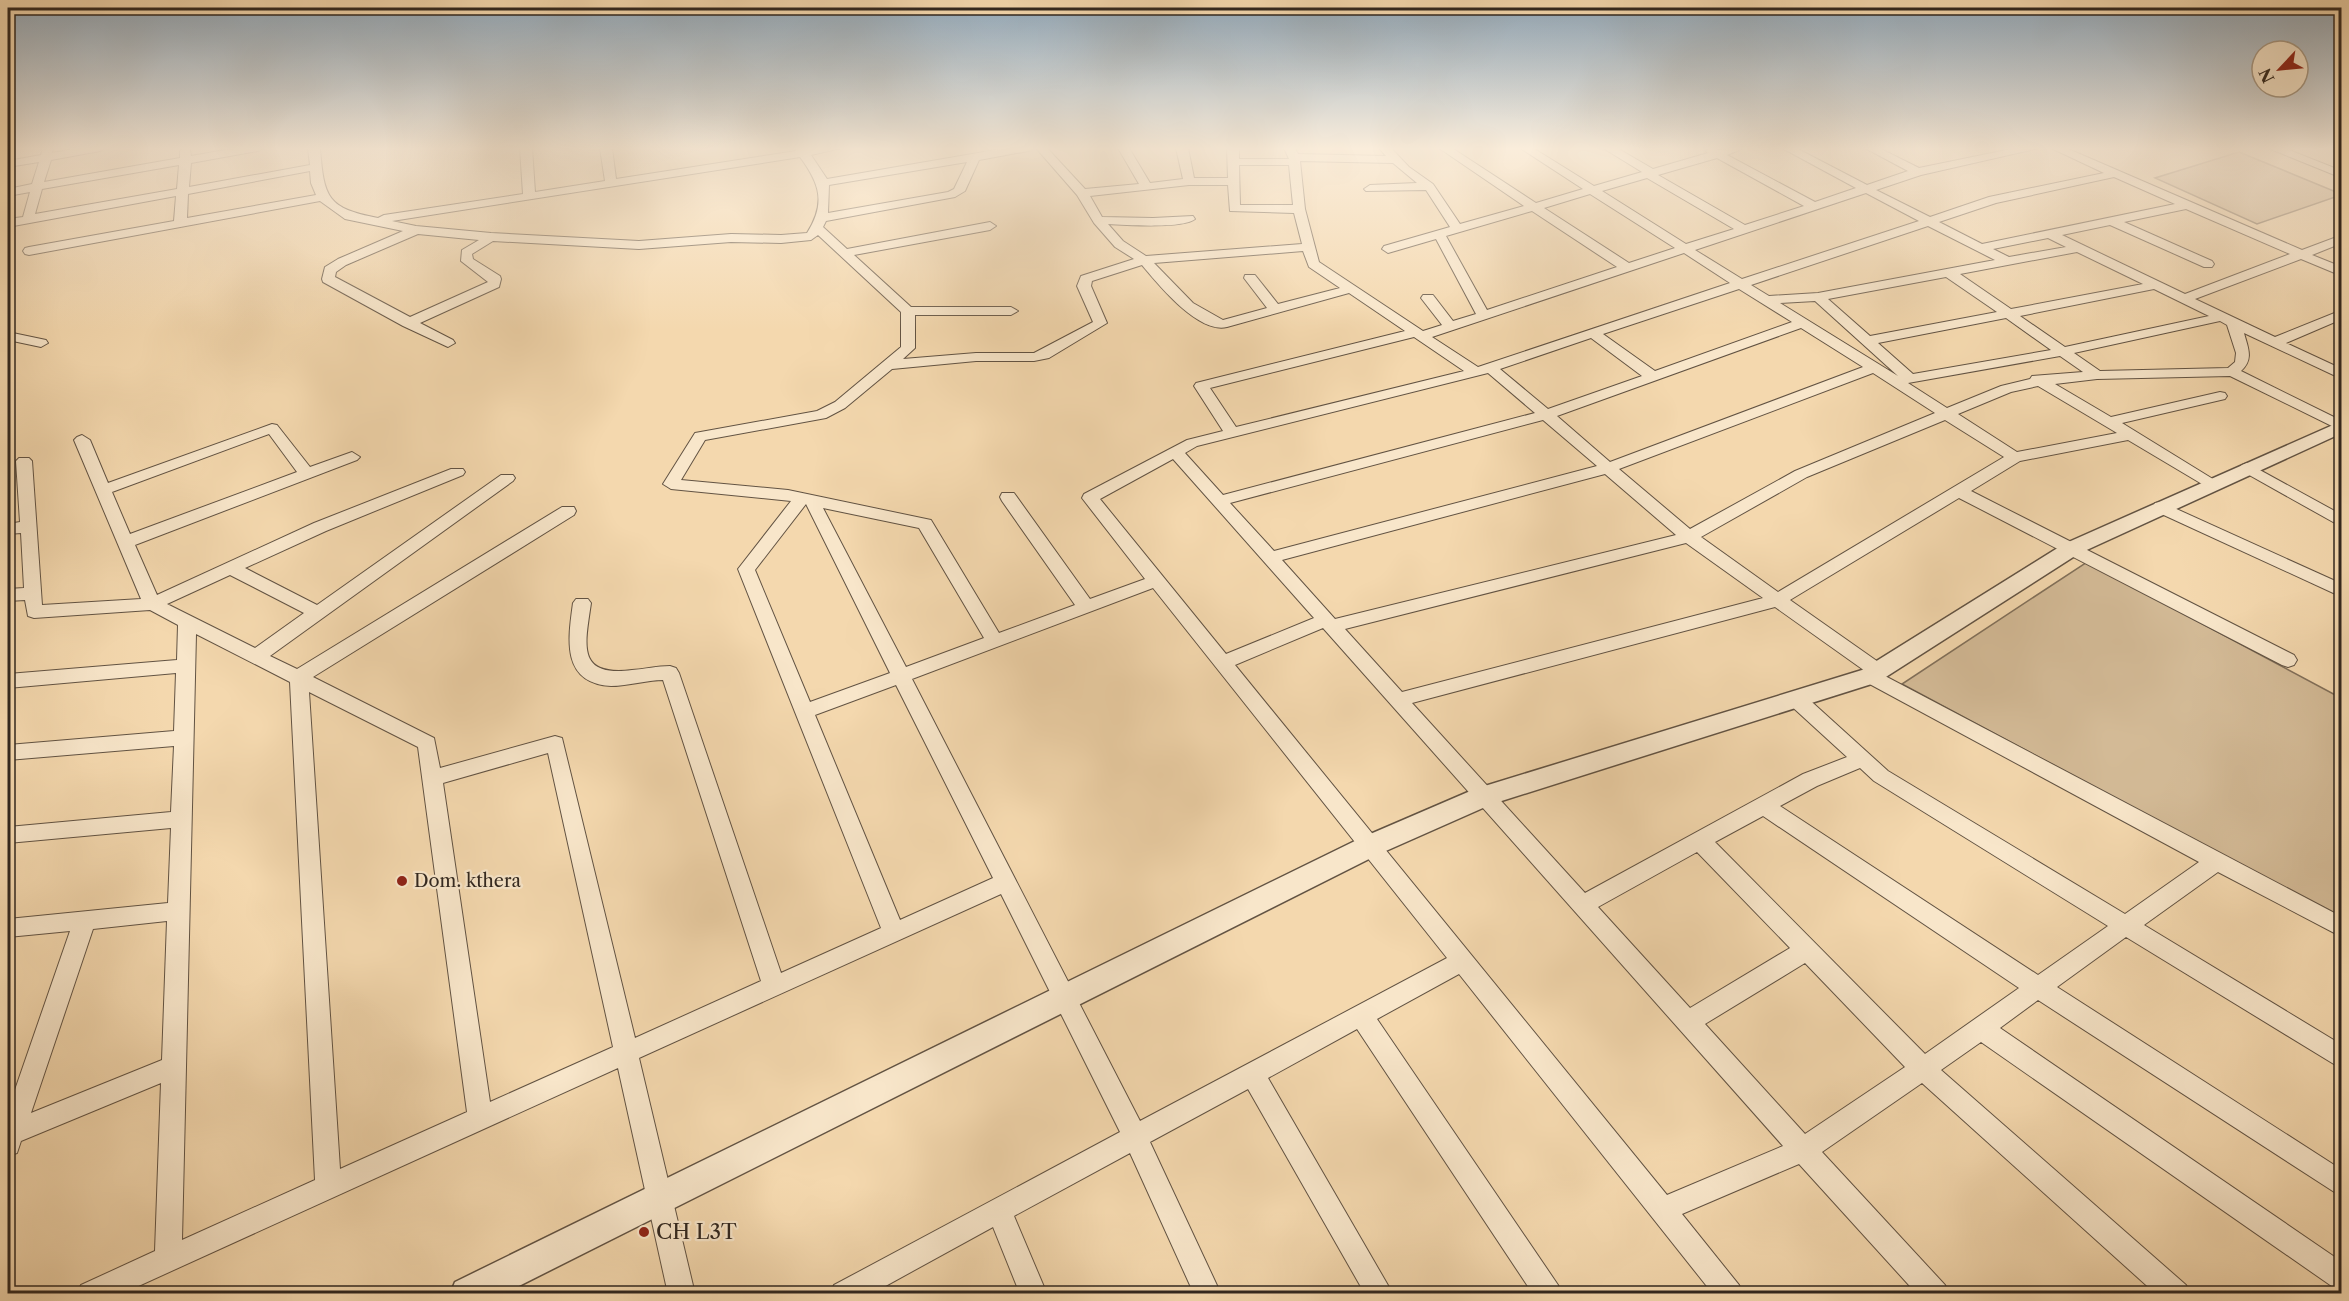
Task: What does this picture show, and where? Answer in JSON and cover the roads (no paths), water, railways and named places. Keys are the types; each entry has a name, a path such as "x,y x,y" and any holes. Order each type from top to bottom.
{"street":[{"path":"28,219 31,209"},
{"path":"8,223 85,209"},
{"path":"180,224 181,209"},
{"path":"29,251 261,209"},
{"path":"339,209 349,216 416,230 491,237 639,245 731,238 805,238 811,236 819,223 823,209"},
{"path":"369,221 448,209"},
{"path":"819,223 886,209"},
{"path":"1091,209 1119,244 1144,260 1190,310 1222,324 1350,289"},
{"path":"1280,209 1299,209 1313,264 1419,334 1483,370 1546,415 1689,537 1874,674 2342,928"},
{"path":"1444,209 1457,229"},
{"path":"1388,249 1528,209"},
{"path":"1537,209 1627,268"},
{"path":"1621,209 2015,457"},
{"path":"1709,209 1743,229"},
{"path":"1232,433 1201,386 1450,326 1805,209"},
{"path":"1904,209 2006,261"},
{"path":"1730,1293 1090,498 1192,442 1483,370 1966,209"},
{"path":"1981,248 2170,209"},
{"path":"2196,209 2342,272"},
{"path":"1098,220 1153,222 1189,219"},
{"path":"2112,221 2208,264"},
{"path":"819,223 844,253 908,311 1011,311"},
{"path":"844,253 990,226"},
{"path":"416,230 342,262 330,270 328,279 448,343"},
{"path":"1439,234 1483,315"},
{"path":"2050,234 2342,375"},
{"path":"408,323 494,284 495,279 467,261 466,253 491,237"},
{"path":"2184,299 2342,239"},
{"path":"887,365 976,357 1044,355 1100,323 1084,286 1086,279 1144,260 1309,247"},
{"path":"1766,300 1818,297 2079,248"},
{"path":"1947,272 2097,375"},
{"path":"1250,278 1275,309"},
{"path":"1867,341 2157,285"},
{"path":"1818,297 1910,379"},
{"path":"1428,298 1450,326"},
{"path":"908,311 909,348 840,405 821,415 700,436 671,484 807,499 925,524 995,641"},
{"path":"2276,342 2342,314"},
{"path":"1895,381 2013,362 2228,321"},
{"path":"2228,321 2243,353 2241,363 2232,372"},
{"path":"1218,501 1546,415 1802,323"},
{"path":"1593,333 1652,376"},
{"path":"8,336 41,343"},
{"path":"2326,367 2342,361"},
{"path":"2013,362 2039,381 2213,484"},
{"path":"1270,558 1608,468 1874,368"},
{"path":"1222,663 1328,623 1689,537 1801,474 2006,389 2039,381 2097,375 2232,372 2341,427"},
{"path":"2109,422 2220,396"},
{"path":"467,1293 1370,846 1484,796 1874,674 2071,549 2341,427"},
{"path":"103,490 272,428 307,474"},
{"path":"1398,700 1777,600 2015,457 2131,435"},
{"path":"82,440 152,604 427,743 480,1118"},
{"path":"1175,452 1687,1022 1936,1293"},
{"path":"126,542 351,457"},
{"path":"24,461 34,612 152,604 229,567 457,472"},
{"path":"2247,468 2342,522"},
{"path":"257,657 507,478"},
{"path":"1959,491 2288,660"},
{"path":"1008,497 1086,607"},
{"path":"807,499 902,675 1136,1136 1208,1293"},
{"path":"807,499 746,569 894,932"},
{"path":"2161,507 2342,591"},
{"path":"299,677 568,511"},
{"path":"8,529 28,527"},
{"path":"229,567 318,613"},
{"path":"804,712 1156,581"},
{"path":"8,595 32,594"},
{"path":"582,603 576,649 579,661 587,670 602,678 616,679 660,672 670,673 774,986"},
{"path":"168,1258 187,621"},
{"path":"8,681 186,666"},
{"path":"299,677 328,1187"},
{"path":"1796,699 1881,776 2342,1058"},
{"path":"8,752 184,738"},
{"path":"432,778 555,743 682,1293"},
{"path":"1582,905 1810,780 1863,759"},
{"path":"1764,806 2342,1185"},
{"path":"8,835 182,819"},
{"path":"1700,841 1923,1069 2177,1293"},
{"path":"1662,1210 1803,1150 1923,1069 2217,861"},
{"path":"90,1293 1006,882"},
{"path":"8,927 179,911"},
{"path":"9,1138 85,920"},
{"path":"1687,1022 1807,950"},
{"path":"843,1293 878,1285 999,1210 1462,961"},
{"path":"1361,1015 1549,1293"},
{"path":"1980,1028 2342,1278"},
{"path":"9,1138 174,1066"},
{"path":"1252,1073 1380,1293"},
{"path":"999,1210 1034,1293"}],"place":[{"name":"Dom. kthera","path":"402,881"},
{"name":"CH L3T","path":"644,1232"}]}
